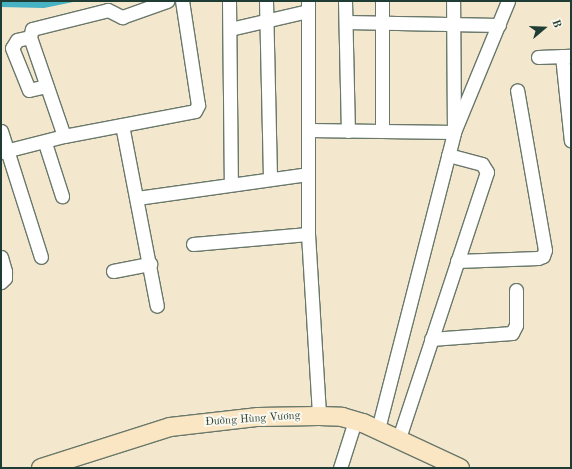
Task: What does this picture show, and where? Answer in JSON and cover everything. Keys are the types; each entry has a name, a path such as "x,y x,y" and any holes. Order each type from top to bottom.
{"street":[{"path":"64,136 30,37 32,30 40,26 108,10 122,17 167,1"},
{"path":"4,152 45,143 64,136 192,112 197,108 182,1"},
{"path":"229,1 231,184"},
{"path":"266,1 270,178"},
{"path":"345,1 348,131"},
{"path":"382,1 382,131"},
{"path":"453,1 454,132"},
{"path":"378,429 454,132 508,1"},
{"path":"230,29 266,21 308,6 308,234 319,416"},
{"path":"346,22 499,25"},
{"path":"30,37 17,40 12,48 29,90 47,86"},
{"path":"538,57 566,56 571,141"},
{"path":"458,261 538,258 543,256 545,250 517,90"},
{"path":"122,125 157,306"},
{"path":"309,130 454,132"},
{"path":"1,131 4,152 41,257"},
{"path":"45,143 62,196"},
{"path":"399,438 487,172 482,164 448,155"},
{"path":"136,198 307,174"},
{"path":"194,244 308,234"},
{"path":"1,258 5,271 5,278 1,282"},
{"path":"112,271 150,264"},
{"path":"431,339 512,333 516,325 516,290"},
{"name":"Đường Hùng Vương","path":"41,468 170,427 258,417 319,416 355,420 399,438 460,468"},
{"path":"340,468 355,420"}],"water":[{"path":"1,1 78,1 44,8 1,7"}]}
